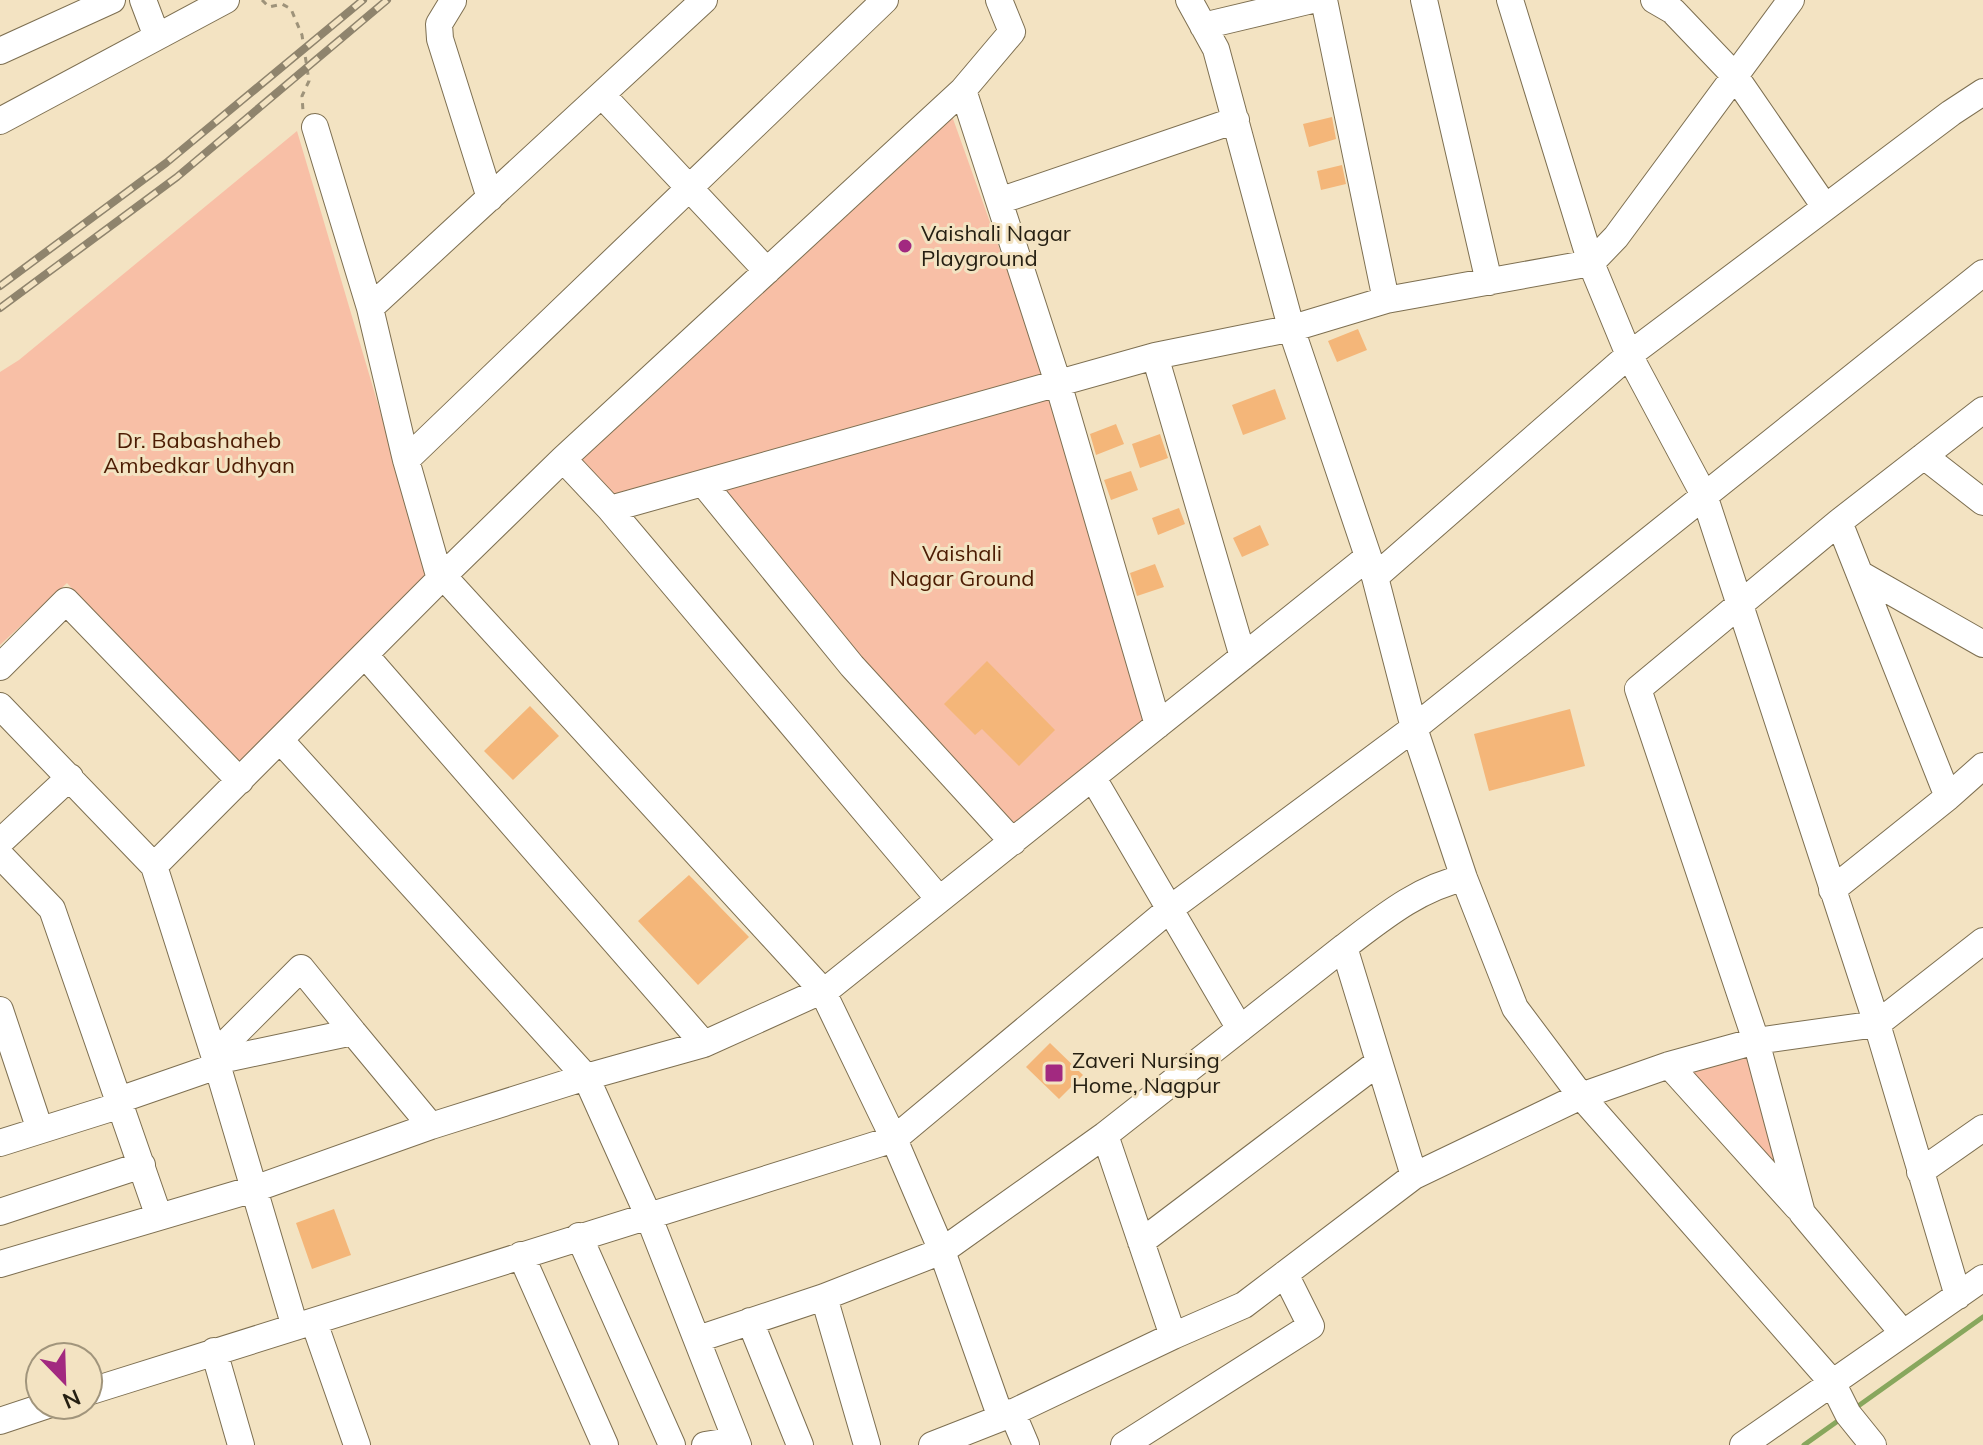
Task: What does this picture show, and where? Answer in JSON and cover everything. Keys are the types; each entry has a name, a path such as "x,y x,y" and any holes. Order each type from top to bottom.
{"street":[{"path":"0,51 112,0"},
{"path":"143,0 157,37"},
{"path":"0,121 226,0"},
{"path":"370,308 704,0"},
{"path":"406,460 885,0"},
{"path":"154,866 563,459 963,90 1012,32 999,0"},
{"path":"1189,0 1216,49 1293,328 1371,567 1414,728 1464,878 1515,1008 1581,1096 1832,1382 1848,1414 1873,1445"},
{"path":"1203,26 1312,0"},
{"path":"1324,0 1386,300"},
{"path":"1424,0 1489,282"},
{"path":"1510,0 1591,263 1629,355 1704,495 1877,1024 1958,1296"},
{"path":"1654,0 1673,11 1735,76 1825,207"},
{"path":"610,509 1155,356 1293,328 1386,300 1591,263 1616,237 1791,0"},
{"path":"453,1 439,24 440,39 490,198"},
{"path":"963,90 1058,383 1158,725"},
{"path":"0,1264 254,1189 431,1126 704,1044 830,987 1243,657 1371,567 1629,355 1983,92"},
{"path":"602,95 767,271"},
{"path":"999,201 1236,120"},
{"path":"315,127 370,308 406,460 442,577 822,990 894,1139 1007,1415 1026,1445"},
{"path":"104,1387 894,1139 1171,908 1414,728 1983,273"},
{"path":"1155,356 1243,657"},
{"path":"1802,1213 1756,1041 1638,689 1839,522 1983,410"},
{"path":"1924,456 1983,502"},
{"path":"563,459 610,509 939,899"},
{"path":"703,483 852,666 1013,842"},
{"path":"1839,522 1948,797"},
{"path":"1860,574 1983,644"},
{"path":"0,667 66,601 240,781"},
{"path":"365,655 704,1044"},
{"path":"0,706 154,866 254,1189 304,1324 357,1445"},
{"path":"281,741 586,1077 648,1215 737,1442 705,1445"},
{"path":"1832,890 1983,766"},
{"path":"0,842 70,777"},
{"path":"1093,778 1240,1029"},
{"path":"0,855 52,909 159,1217"},
{"path":"698,1339 824,1297 942,1251 1105,1135 1390,912 1440,883 1464,878"},
{"path":"932,1445 1007,1415 1244,1305 1414,1176 1581,1096 1669,1065 1756,1041 1877,1024 1983,941"},
{"path":"1344,947 1414,1176"},
{"path":"216,1061 301,968 431,1126"},
{"path":"0,1010 40,1130"},
{"path":"0,1143 120,1102 216,1061 353,1032"},
{"path":"1141,1242 1379,1062"},
{"path":"1669,1065 1802,1213 1903,1333"},
{"path":"1920,1172 1983,1128"},
{"path":"1105,1135 1173,1336"},
{"path":"0,1212 142,1165"},
{"path":"579,1236 672,1445"},
{"path":"521,1255 605,1445"},
{"path":"1124,1445 1311,1326 1285,1274"},
{"path":"1743,1445 1983,1278"},
{"path":"824,1297 867,1445"},
{"path":"750,1321 800,1445"},
{"path":"214,1351 241,1445"},
{"path":"0,1421 24,1413"}],"path":[{"path":"262,0 269,7 282,4 291,9 302,35 309,81 302,96 302,107 315,127"}],"green space":[{"name":"Vaishali Nagar Playground","path":"952,116 1045,376 625,515 572,469"},
{"name":"Dr. Babashaheb Ambedkar Udhyan","path":"297,131 431,583 238,772 67,583 0,645 0,372 19,360"},
{"name":"Vaishali Nagar Ground","path":"1055,395 1155,725 1014,838 715,489"},
{"path":"1752,1057 1786,1182 1687,1072"}],"building":[{"path":"1332,117 1336,139 1309,147 1303,124"},
{"path":"1342,165 1346,184 1321,190 1317,171"},
{"path":"1358,329 1367,350 1337,362 1328,341"},
{"path":"1275,389 1286,419 1243,435 1232,405"},
{"path":"1116,424 1124,444 1096,455 1090,434"},
{"path":"1160,434 1168,458 1140,468 1132,444"},
{"path":"1131,471 1138,490 1111,500 1104,480"},
{"path":"1179,508 1185,524 1158,535 1152,518"},
{"path":"1260,525 1269,545 1242,557 1233,538"},
{"path":"1155,564 1164,587 1137,596 1130,573"},
{"path":"987,661 1055,730 1019,766 982,729 975,735 944,704"},
{"path":"530,706 559,736 513,780 484,751"},
{"path":"1570,709 1585,766 1489,791 1474,734"},
{"path":"689,875 749,937 698,985 638,921"},
{"path":"1050,1043 1083,1075 1059,1099 1026,1067"},
{"path":"334,1209 351,1255 312,1269 296,1223"}],"waterway":[{"path":"1854,1409 1983,1317"},
{"path":"1804,1445 1842,1418"}],"railway":[{"path":"0,286 166,163 363,0"},
{"path":"0,308 177,177 387,0"}],"place":[{"name":"Vaishali Nagar Playground","path":"905,246"},
{"name":"Zaveri Nursing Home, Nagpur","path":"1054,1073"}]}
